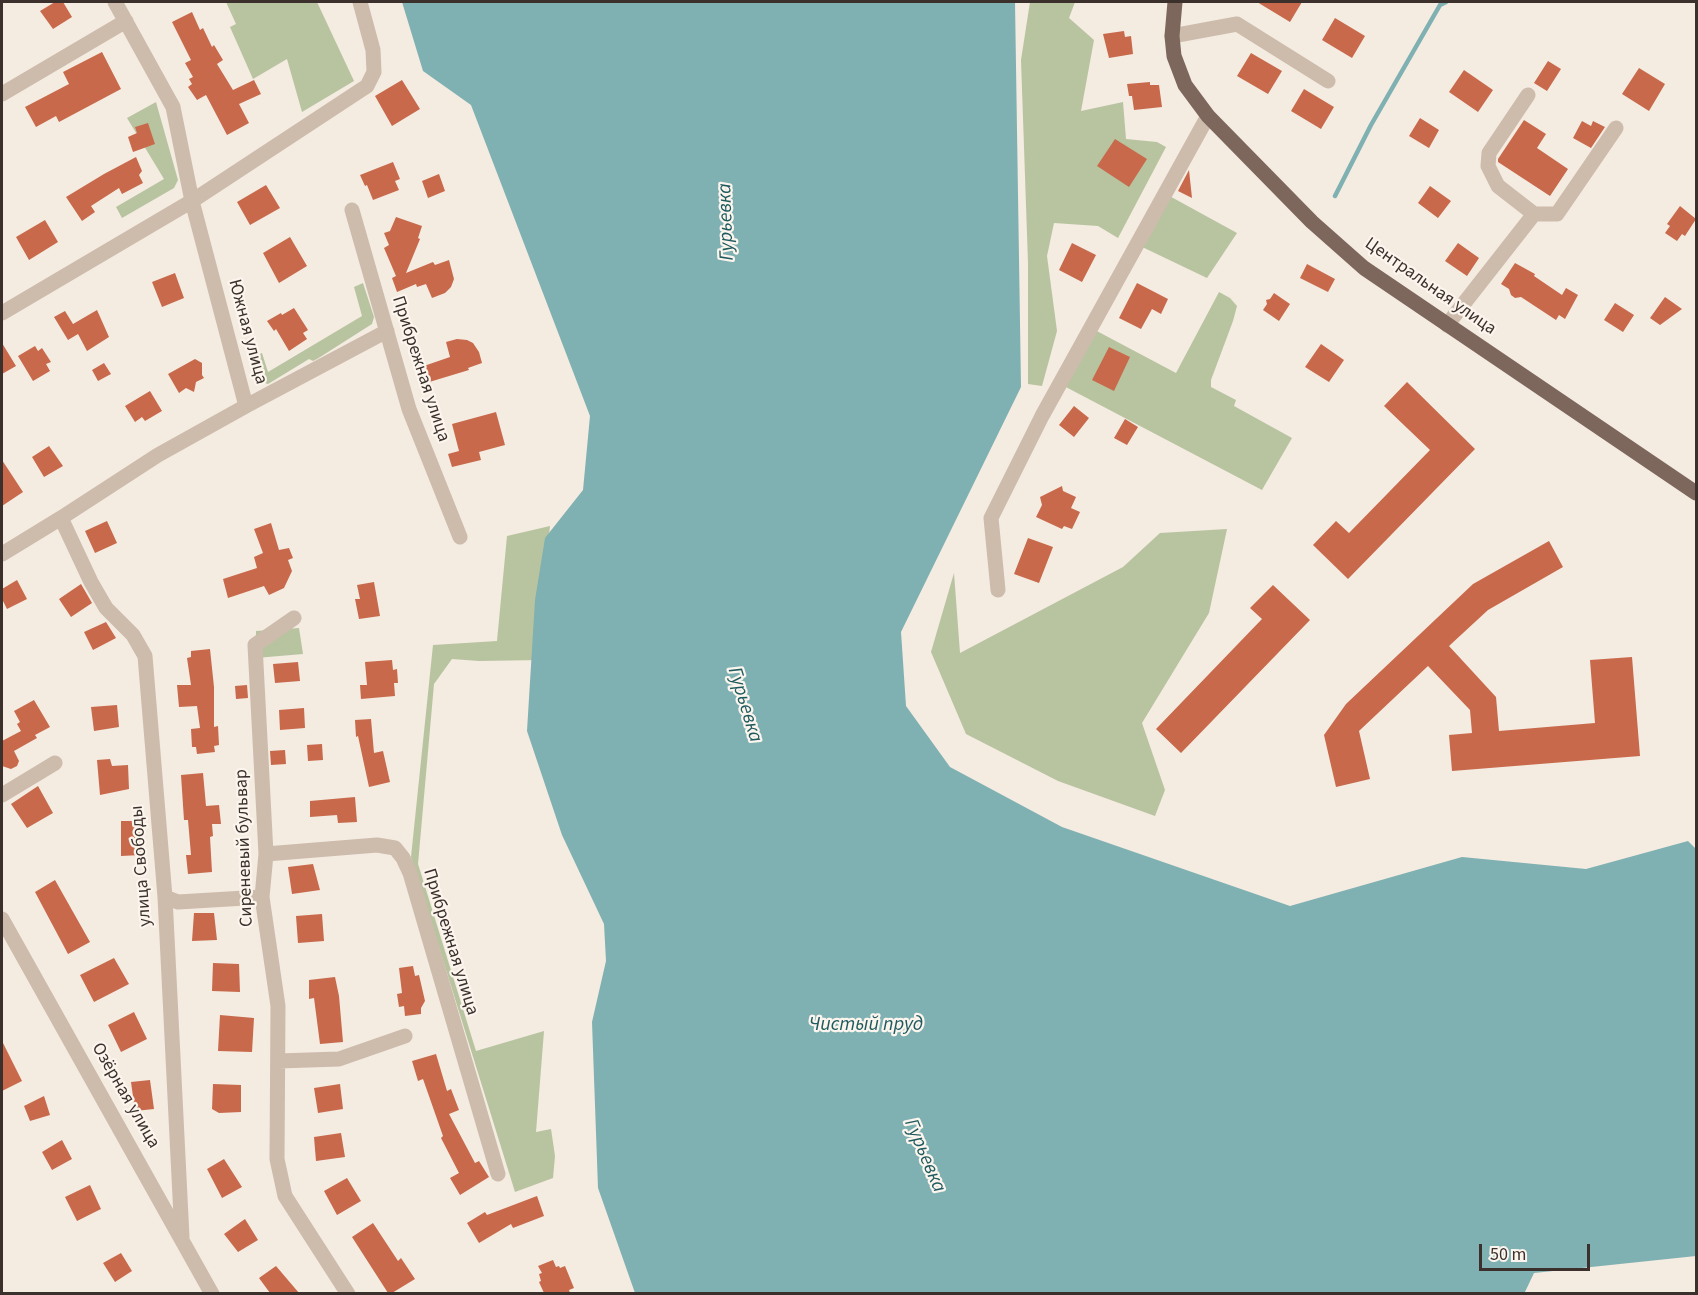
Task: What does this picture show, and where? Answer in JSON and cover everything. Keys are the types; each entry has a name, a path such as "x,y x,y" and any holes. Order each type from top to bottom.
{"main road":[{"name":"Центральная улица","path":"1175,2 1172,36 1174,56 1185,85 1208,116 1312,222 1364,268 1696,492"}],"street":[{"name":"Южная улица","path":"2,554 61,519 158,455 246,406 192,201 173,107 115,2"},
{"path":"2,313 192,201 367,86 374,72 373,50 360,2"},
{"path":"2,94 126,21"},
{"path":"1172,36 1237,24 1328,81"},
{"path":"1528,95 1489,153 1488,166 1498,186 1534,214 1557,214 1616,129"},
{"path":"998,590 991,518 1042,416 1208,116"},
{"name":"Прибрежная улица","path":"352,210 409,409 460,537"},
{"path":"1448,325 1534,214"},
{"path":"246,406 387,331"},
{"name":"улица Свободы","path":"61,519 106,608 133,636 145,656 165,897 182,1237"},
{"name":"Сиреневый бульвар","path":"294,618 255,645 266,854 262,897 278,1006 277,1159 285,1196 348,1293"},
{"path":"2,795 55,763"},
{"name":"Прибрежная улица","path":"266,854 377,845 395,848 403,858 410,873 498,1174"},
{"path":"165,897 178,903 262,897"},
{"name":"Озёрная улица","path":"2,919 212,1293"},
{"path":"278,1061 339,1059 405,1036"}],"green space":[{"path":"226,2 317,2 354,81 302,112 287,59 253,79 230,27 236,24"},
{"path":"1030,2 1075,2 1069,18 1094,40 1081,111 1123,102 1126,139 1157,142 1166,147 1118,238 1098,226 1054,223 1047,256 1057,331 1042,386 1028,384 1028,263 1021,60"},
{"path":"156,102 178,180 174,188 122,218 116,207 164,179 127,118"},
{"path":"1164,193 1237,233 1207,278 1138,245"},
{"path":"363,283 374,317 372,324 317,359 313,361 309,359 268,384 261,382 253,357 262,353 268,372 362,316 354,287"},
{"path":"1219,292 1230,298 1237,306 1211,380 1211,387 1236,400 1234,406 1292,438 1262,490 1062,385 1093,329 1176,373"},
{"path":"550,526 542,604 541,660 452,659 434,684 418,864 476,1051 544,1031 536,1132 551,1129 555,1156 553,1178 515,1192 411,857 433,645 497,641 507,536"},
{"path":"1227,529 1209,613 1142,723 1165,790 1155,816 1058,781 966,734 931,652 954,573 960,653 1123,567 1160,533"},
{"path":"299,628 303,654 256,658 256,631"}],"water":[{"name":"Чистый пруд","path":"402,2 1015,2 1021,387 901,632 906,706 950,767 1062,827 1290,906 1462,857 1586,869 1688,841 1696,849 1696,1256 1534,1273 1524,1294 635,1293 598,1188 592,1022 606,961 604,924 562,835 527,731 535,600 545,538 583,490 590,416 471,105 423,71"}],"building":[{"path":"55,2 63,2 72,17 53,29 40,11"},
{"path":"1257,2 1302,2 1290,22"},
{"path":"192,12 200,30 203,28 212,47 214,45 223,60 217,64 233,90 254,80 261,94 239,104 249,123 227,135 206,95 197,100 188,87 192,84 189,79 193,77 185,63 191,60 172,22"},
{"path":"1335,18 1365,36 1352,58 1322,40"},
{"path":"1124,31 1125,37 1131,36 1133,54 1109,58 1103,34"},
{"path":"102,52 121,89 59,122 56,116 36,127 25,107 69,84 63,72"},
{"path":"1251,53 1282,71 1268,94 1237,76"},
{"path":"1548,61 1561,69 1547,91 1534,83"},
{"path":"1639,68 1665,84 1649,111 1622,94"},
{"path":"1464,70 1493,90 1478,112 1449,92"},
{"path":"402,80 420,109 392,126 375,96"},
{"path":"1150,82 1150,85 1159,85 1162,107 1134,110 1127,84"},
{"path":"1304,89 1334,107 1321,129 1291,111"},
{"path":"1420,118 1439,130 1429,148 1409,136"},
{"path":"1524,120 1546,134 1537,148 1568,169 1550,196 1498,162"},
{"path":"1582,121 1591,126 1593,121 1605,127 1591,148 1573,138"},
{"path":"148,123 155,144 133,152 128,137 137,133 135,127"},
{"path":"1115,139 1147,159 1129,187 1097,166"},
{"path":"136,157 142,171 139,175 143,183 122,194 119,188 91,206 95,212 82,221 66,197"},
{"path":"393,162 400,179 395,181 399,190 373,200 360,175"},
{"path":"1189,170 1192,198 1178,191"},
{"path":"439,174 445,191 428,198 422,181"},
{"path":"266,185 280,208 250,225 237,202"},
{"path":"1430,186 1451,201 1438,218 1418,203"},
{"path":"1680,206 1696,219 1685,236 1682,234 1677,241 1665,233 1670,226 1667,224"},
{"path":"396,217 422,226 418,238 420,239 406,273 433,262 435,265 449,260 454,279 451,287 445,293 432,298 426,284 417,287 416,284 397,292 392,278 396,276 384,248 389,245 384,233 390,231"},
{"path":"45,220 58,242 29,260 16,237"},
{"path":"290,237 307,266 279,283 263,253"},
{"path":"1072,243 1096,255 1082,282 1059,270"},
{"path":"1458,243 1479,258 1467,276 1445,261"},
{"path":"1515,263 1535,274 1534,276 1562,295 1566,288 1578,295 1565,319 1559,315 1556,320 1521,297 1515,298 1509,289 1501,284"},
{"path":"1307,264 1335,279 1328,292 1300,278"},
{"path":"175,273 184,298 162,307 152,282"},
{"path":"1137,283 1168,299 1161,314 1152,309 1141,329 1119,318"},
{"path":"1274,293 1290,304 1279,321 1263,310 1267,304 1266,300 1270,299"},
{"path":"1665,297 1682,309 1660,325 1650,318"},
{"path":"1615,303 1634,315 1623,332 1604,320"},
{"path":"294,308 308,330 303,333 307,339 289,351 276,329 274,331 267,321"},
{"path":"97,310 109,337 87,351 78,334 68,340 54,317 65,311 73,324"},
{"path":"457,339 473,343 482,363 468,368 469,370 426,383 421,367 450,357 446,342"},
{"path":"2,343 16,366 2,374"},
{"path":"1321,344 1344,360 1329,382 1305,367"},
{"path":"35,346 38,351 42,348 51,362 46,364 50,371 33,381 18,356"},
{"path":"1109,347 1130,357 1114,391 1092,380"},
{"path":"195,359 202,363 204,378 196,382 194,392 186,388 179,393 168,374"},
{"path":"104,363 111,374 98,381 92,370"},
{"path":"1407,382 1475,449 1348,579 1313,545 1336,521 1349,533 1430,450 1384,406"},
{"path":"150,391 162,411 145,421 142,417 135,422 125,406"},
{"path":"1074,406 1089,418 1074,437 1059,425"},
{"path":"496,412 505,445 479,452 481,460 452,467 448,454 459,451 452,424"},
{"path":"1125,419 1138,427 1127,445 1114,438"},
{"path":"49,446 63,466 44,477 32,457"},
{"path":"2,460 23,492 2,506"},
{"path":"1062,486 1063,491 1076,497 1071,508 1080,512 1072,529 1064,526 1062,529 1036,517 1042,505 1040,497"},
{"path":"107,521 117,543 95,553 85,531"},
{"path":"271,523 279,550 289,548 293,558 288,560 292,571 284,588 269,595 264,586 228,598 223,579 257,568 254,557 263,553 254,529"},
{"path":"1028,538 1053,547 1039,583 1014,574"},
{"path":"1549,541 1563,567 1488,610 1449,646 1496,697 1499,731 1595,723 1590,660 1632,657 1640,756 1452,771 1449,735 1472,733 1470,710 1428,666 1359,731 1370,779 1336,787 1324,735 1346,704 1473,584"},
{"path":"17,580 27,599 7,609 2,599 2,589"},
{"path":"374,582 380,616 359,619 355,599 360,599 357,585"},
{"path":"81,584 92,603 71,617 59,599"},
{"path":"1273,585 1310,620 1181,753 1156,729 1262,619 1250,608"},
{"path":"106,622 116,638 93,650 84,632"},
{"path":"210,649 214,687 214,727 218,726 219,745 214,746 215,752 197,754 196,747 192,747 191,729 200,728 197,706 179,707 177,685 191,685 187,658 191,657 191,651"},
{"path":"392,660 393,670 397,669 398,683 394,683 395,696 361,699 360,685 367,685 365,662"},
{"path":"298,662 300,681 275,683 273,664"},
{"path":"247,685 248,698 236,699 235,686"},
{"path":"34,700 50,727 35,735 37,738 14,751 19,761 17,766 11,769 2,766 2,741 21,731 17,724 20,722 14,711"},
{"path":"117,705 119,727 94,731 91,707"},
{"path":"304,708 305,728 280,730 279,710"},
{"path":"371,719 374,753 383,751 390,782 369,787 358,736 356,737 355,720"},
{"path":"322,744 323,760 308,761 307,745"},
{"path":"285,750 286,764 271,765 270,751"},
{"path":"110,759 112,766 128,765 129,789 100,795 97,760"},
{"path":"203,773 206,806 219,805 221,824 212,824 213,836 210,837 212,872 188,874 186,855 191,855 188,820 184,820 181,775"},
{"path":"38,786 53,813 27,828 11,804"},
{"path":"355,797 357,822 338,823 337,815 310,817 310,801"},
{"path":"121,821 140,821 141,855 121,856"},
{"path":"313,864 320,890 292,894 288,867"},
{"path":"55,880 90,942 68,954 35,892"},
{"path":"194,913 214,913 217,940 192,941"},
{"path":"322,914 324,941 298,943 296,916"},
{"path":"114,958 129,984 94,1002 80,975"},
{"path":"213,963 239,964 240,992 212,991"},
{"path":"413,966 415,976 419,975 425,1001 421,1014 405,1016 404,1006 399,1007 397,994 402,993 399,968"},
{"path":"335,977 343,1042 320,1044 314,998 309,999 309,980"},
{"path":"134,1012 147,1039 121,1052 108,1025"},
{"path":"220,1015 254,1018 252,1052 218,1051"},
{"path":"2,1041 22,1081 2,1091"},
{"path":"436,1054 447,1091 451,1089 459,1110 449,1114 475,1163 479,1161 489,1177 460,1195 450,1178 459,1173 441,1138 443,1136 423,1079 418,1081 412,1061"},
{"path":"150,1080 154,1109 135,1111 131,1082"},
{"path":"213,1084 241,1085 241,1112 219,1113 212,1109"},
{"path":"340,1084 343,1109 318,1113 314,1088"},
{"path":"44,1096 50,1115 30,1121 24,1106"},
{"path":"341,1133 345,1157 316,1161 314,1137"},
{"path":"62,1140 72,1159 52,1170 42,1152"},
{"path":"224,1159 242,1187 222,1198 207,1169"},
{"path":"347,1178 361,1201 337,1215 324,1191"},
{"path":"90,1185 101,1209 77,1221 65,1197"},
{"path":"537,1196 544,1216 513,1228 511,1224 479,1243 467,1223 485,1212 487,1215"},
{"path":"245,1219 258,1240 238,1252 224,1234"},
{"path":"373,1223 398,1261 401,1258 415,1279 392,1293 388,1293 352,1237"},
{"path":"121,1253 132,1271 115,1282 103,1263"},
{"path":"553,1260 556,1267 565,1266 574,1288 569,1290 570,1293 544,1293 539,1282 541,1281 539,1274 542,1273 538,1266"},
{"path":"276,1266 299,1293 270,1293 259,1278"}],"waterway":[{"path":"1335,196 1371,125 1440,5 1446,2"}],"water label":[{"name":"Гурьевка","path":"727,222"},
{"name":"Гурьевка","path":"744,705"},
{"name":"Гурьевка","path":"924,1156"}]}
